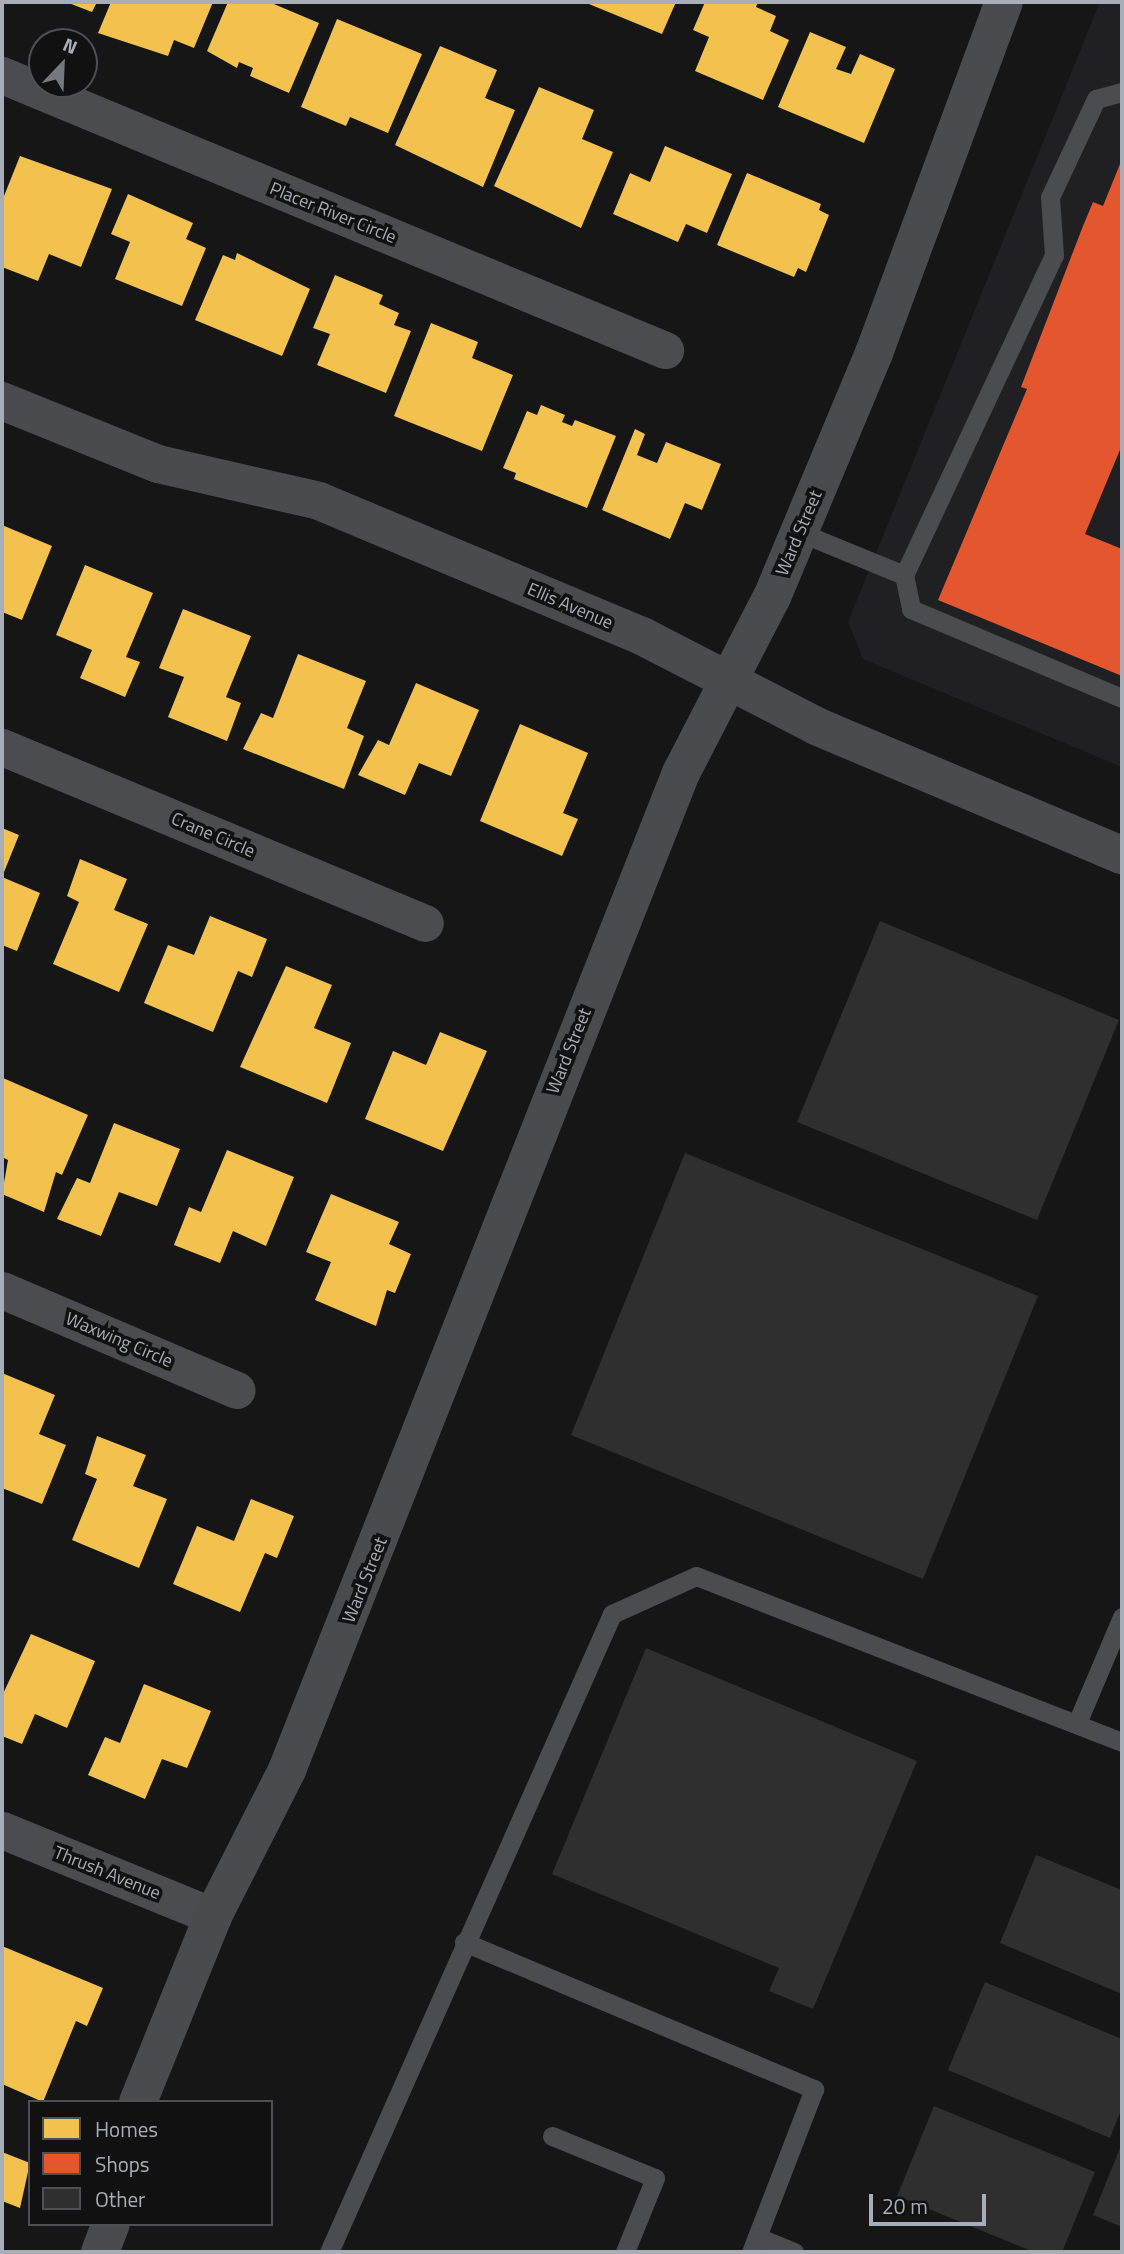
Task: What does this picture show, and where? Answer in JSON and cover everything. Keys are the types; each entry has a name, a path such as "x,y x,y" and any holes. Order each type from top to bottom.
{"street":[{"name":"Ward Street","path":"139,2100 213,1916 288,1770 681,773 730,680 800,532 1004,2"},
{"name":"Placer River Circle","path":"2,75 665,350"},
{"name":"Ellis Avenue","path":"2,401 158,464 320,501 642,636 816,726 1122,855"},
{"name":"Crane Circle","path":"2,747 425,923"},
{"name":"Waxwing Circle","path":"2,1290 237,1390"},
{"name":"Thrush Avenue","path":"2,1830 213,1916"},
{"path":"100,2252 110,2226"}],"lane":[{"path":"1122,92 1096,99 1050,197 1054,255 904,575 911,609 1122,698"},
{"path":"800,532 904,575"},
{"path":"329,2252 464,1942 612,1614 696,1576 1122,1742"},
{"path":"1077,1723 1122,1617"},
{"path":"464,1942 814,2089 754,2245 794,2252"},
{"path":"552,2137 655,2178 625,2252"}],"shaded area":[{"path":"1100,2 1122,2 1122,767 863,659 848,622"}],"building: Homes":[{"path":"66,2 97,2 92,12"},
{"path":"111,2 213,2 194,48 174,40 168,56 98,33"},
{"path":"228,2 269,2 319,23 289,93 250,76 253,68 239,62 237,68 207,51"},
{"path":"584,2 676,2 662,34"},
{"path":"705,2 758,2 756,7 776,16 770,31 789,40 763,100 695,71 709,37 693,30"},
{"path":"337,19 422,54 388,133 350,117 346,126 301,107"},
{"path":"810,32 846,47 836,69 851,74 860,54 895,69 864,143 778,107"},
{"path":"440,46 497,70 485,98 515,110 483,187 395,145"},
{"path":"539,87 594,110 582,139 613,152 581,228 494,186"},
{"path":"665,146 732,174 707,233 686,224 678,242 613,214 630,173 650,182"},
{"path":"20,156 112,189 81,267 49,254 38,281 2,267 2,201"},
{"path":"747,173 821,204 819,210 829,215 806,272 798,268 794,277 717,245"},
{"path":"128,194 193,223 186,239 206,248 182,306 115,279 130,242 111,234"},
{"path":"237,253 310,289 282,356 195,320 223,255 235,260"},
{"path":"335,275 383,295 379,304 399,313 394,325 411,331 386,393 317,365 330,334 313,328"},
{"path":"431,323 478,342 472,358 513,375 482,451 394,416"},
{"path":"541,405 565,415 562,422 572,426 575,420 616,436 587,508 514,479 516,473 503,468 527,411 537,415"},
{"path":"635,429 645,434 637,455 657,463 666,442 721,464 702,510 685,503 670,539 602,510"},
{"path":"2,525 52,546 22,620 2,612"},
{"path":"85,565 153,593 126,657 140,662 125,697 80,678 92,650 56,635"},
{"path":"183,609 251,636 226,697 241,703 227,741 168,717 184,677 159,668"},
{"path":"298,654 366,681 347,728 364,736 344,789 243,749 261,713 273,718"},
{"path":"416,683 479,710 451,776 419,763 405,795 358,775 378,740 389,745"},
{"path":"520,724 588,753 563,813 578,819 562,856 480,821"},
{"path":"2,828 19,835 2,877"},
{"path":"80,859 127,879 114,910 148,924 119,992 53,964 79,902 67,896"},
{"path":"2,877 40,893 17,951 2,945"},
{"path":"210,916 267,939 252,977 238,971 213,1032 144,1003 168,945 194,955"},
{"path":"286,966 332,985 314,1028 351,1043 327,1103 240,1067"},
{"path":"440,1032 487,1051 443,1151 365,1119 393,1051 426,1065"},
{"path":"3,1078 88,1115 62,1175 56,1172 44,1212 2,1194 8,1160 2,1157"},
{"path":"114,1123 180,1149 157,1206 119,1192 101,1236 57,1219 77,1178 90,1183"},
{"path":"227,1150 294,1177 266,1246 233,1231 220,1263 174,1245 189,1207 201,1212"},
{"path":"331,1194 399,1222 389,1244 411,1254 395,1293 387,1290 376,1326 315,1300 331,1262 306,1252"},
{"path":"2,1373 55,1395 39,1434 66,1445 42,1504 2,1488"},
{"path":"97,1436 146,1455 133,1486 167,1499 139,1568 72,1540 97,1479 85,1474"},
{"path":"251,1499 294,1516 277,1558 265,1553 240,1612 173,1584 197,1526 234,1541"},
{"path":"31,1634 95,1661 67,1728 35,1714 22,1744 2,1736 2,1696"},
{"path":"144,1684 211,1711 187,1768 162,1759 145,1799 88,1775 105,1737 120,1743"},
{"path":"2,1946 103,1988 87,2026 76,2021 44,2100 2,2084"},
{"path":"2,2152 28,2162 28,2172 20,2208 2,2201"}],"building: Shops":[{"path":"1122,159 1122,445 1085,534 1122,549 1122,676 938,600 1027,389 1021,387 1093,202 1103,206"}],"building: Other":[{"path":"880,921 1119,1020 1037,1220 797,1122"},
{"path":"685,1153 1038,1296 923,1579 571,1435"},
{"path":"646,1648 917,1761 813,2009 769,1991 779,1968 552,1874"},
{"path":"1036,1855 1122,1890 1122,1994 1000,1943"},
{"path":"985,1982 1122,2039 1122,2108 1110,2138 948,2070"},
{"path":"934,2106 1095,2172 1062,2252 1034,2252 897,2196"},
{"path":"1122,2143 1122,2227 1093,2215"}]}
